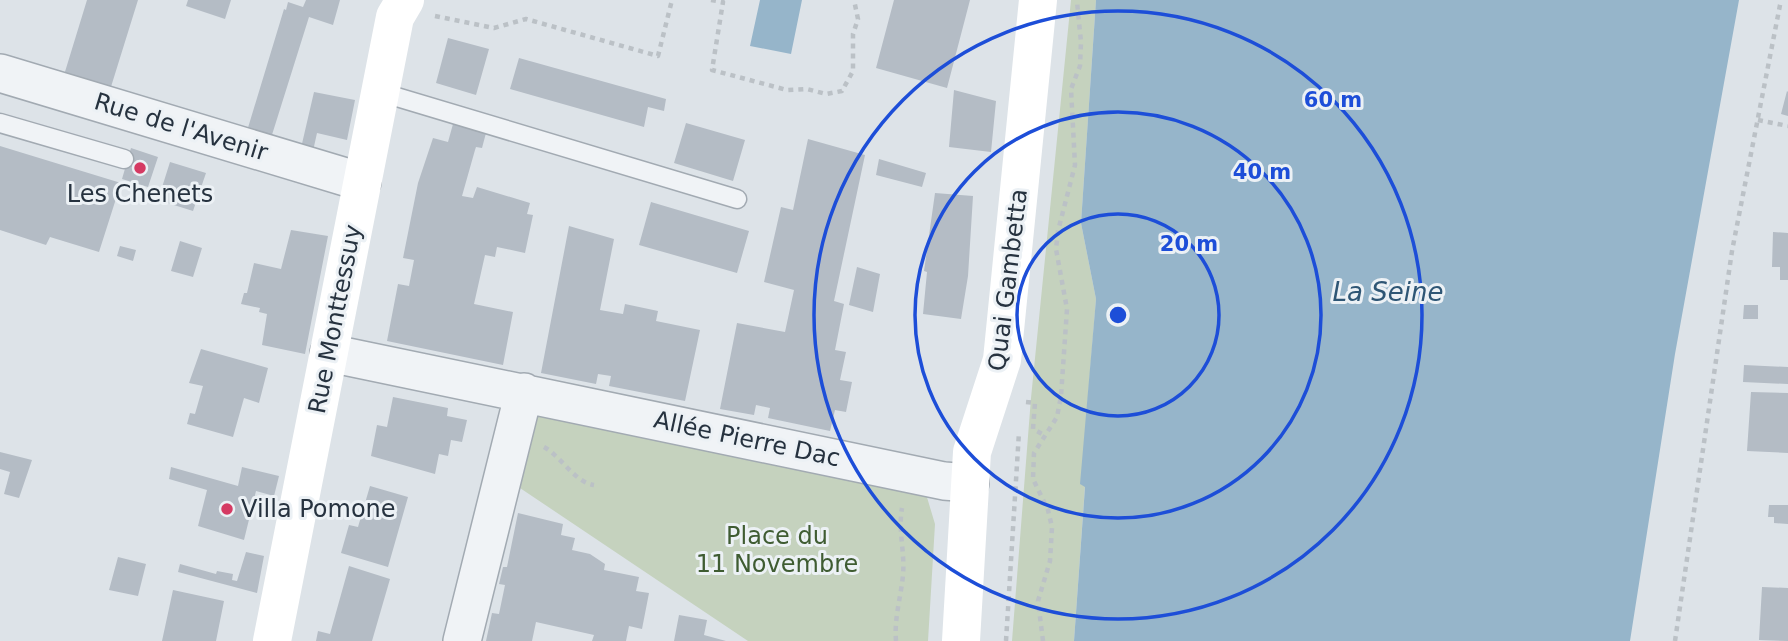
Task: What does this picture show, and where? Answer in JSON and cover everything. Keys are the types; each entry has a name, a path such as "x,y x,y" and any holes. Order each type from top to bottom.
{"main road":[{"name":"Quai Gambetta","path":"961,641 972,452 1002,360 1038,0"},
{"name":"Rue Monttessuy","path":"272,641 395,17 402,4"}],"street":[{"name":"Rue de l'Avenir","path":"0,73 362,182"},
{"name":"Allée Pierre Dac","path":"329,353 970,483"},
{"path":"462,641 524,392"}],"lane":[{"path":"380,92 737,199"},
{"path":"0,123 124,159"}],"path":[{"path":"402,4 494,28 526,19 658,56 672,0"},
{"path":"710,0 723,2 712,69 788,90 807,89 825,94 842,91 853,71 853,34 858,19 854,0"},
{"path":"1043,641 1038,601 1050,561 1052,527 1048,510 1033,479 1034,453 1057,416 1066,335 1067,309 1056,249 1075,165 1072,89 1080,66 1081,42 1076,0"},
{"path":"1675,641 1732,251 1782,0"},
{"path":"1758,120 1788,126"},
{"path":"1035,403 1033,429 1044,435"},
{"path":"514,437 558,455 580,480 594,485"},
{"path":"897,641 895,618 904,572 899,523 907,472"}],"green space":[{"path":"1071,0 1096,0 1081,223 1096,299 1081,484 1085,486 1074,641 1012,641 1031,398"},
{"name":"Place du 11 Novembre","path":"536,408 926,494 935,524 928,641 748,641 517,486"}],"water":[{"path":"760,0 802,0 791,54 750,46"},
{"name":"La Seine","path":"1096,0 1739,0 1675,354 1630,641 1074,641 1085,487 1080,484 1096,299 1081,223"}],"building":[{"path":"87,0 138,0 110,90 64,75"},
{"path":"188,0 231,0 225,19 186,6"},
{"path":"306,0 340,0 333,25 309,17 271,138 247,131 284,9 286,10 288,2 303,7"},
{"path":"894,0 970,0 947,88 876,68"},
{"path":"448,38 489,49 476,95 436,83"},
{"path":"519,58 666,99 664,111 648,107 644,127 510,89"},
{"path":"954,90 996,101 991,152 949,147"},
{"path":"314,92 355,100 347,140 317,133 313,151 301,148"},
{"path":"1788,92 1788,116 1781,114"},
{"path":"686,123 745,140 733,181 674,163"},
{"path":"453,124 486,133 482,148 476,147 462,196 473,198 477,187 530,203 527,214 533,215 525,253 497,247 495,257 485,255 474,304 513,312 503,365 387,341 398,284 409,286 414,260 403,258 418,183 433,138 448,142"},
{"path":"808,139 865,155 834,301 844,304 835,350 846,352 840,380 852,382 846,412 835,410 830,431 768,418 770,408 756,405 754,415 720,409 737,323 785,332 794,290 764,282 781,207 793,210"},
{"path":"0,146 121,183 99,252 50,237 46,245 0,230"},
{"name":"Les Chenets","path":"131,148 158,157 148,187 122,179"},
{"path":"879,159 926,173 922,187 876,175"},
{"path":"170,162 206,173 193,211 158,200"},
{"path":"935,193 973,196 968,276 961,319 923,314 927,272 924,271"},
{"path":"651,202 749,231 737,273 639,245"},
{"path":"569,226 614,239 600,310 623,314 625,304 658,311 656,321 700,330 685,401 609,386 611,376 598,374 596,384 541,373"},
{"path":"291,230 328,236 305,354 262,345 267,314 259,312 260,308 241,304 244,293 247,293 254,263 281,269"},
{"path":"1773,232 1788,233 1788,280 1780,280 1780,267 1772,267"},
{"path":"180,241 202,248 193,277 171,271"},
{"path":"120,246 136,250 133,261 117,256"},
{"path":"857,267 880,274 873,312 849,305"},
{"path":"1744,305 1758,305 1758,319 1743,319"},
{"path":"201,349 268,368 259,403 244,398 233,437 187,424 190,413 195,414 203,386 189,383"},
{"path":"1744,365 1788,367 1788,384 1743,382"},
{"path":"1751,392 1788,393 1788,453 1747,451"},
{"path":"393,397 448,408 447,416 467,420 462,442 451,440 448,456 439,454 435,474 371,456 377,425 387,427"},
{"path":"0,452 32,460 19,498 4,494 10,472 0,469"},
{"name":"Villa Pomone","path":"171,467 238,486 242,467 279,476 274,496 256,491 244,540 198,526 207,490 169,479"},
{"path":"370,486 408,497 388,567 341,553 349,525 358,527"},
{"path":"1769,505 1788,505 1788,524 1774,523 1774,517 1768,517"},
{"path":"518,513 563,524 561,535 575,538 572,550 590,554 605,564 604,570 639,577 636,591 649,593 642,629 629,626 626,641 592,641 594,635 536,622 532,641 486,641 492,613 499,614 505,585 499,584 503,567 507,567"},
{"path":"246,552 264,556 257,593 178,572 180,564 216,574 217,571 233,574 232,580 237,581"},
{"path":"118,557 146,564 138,596 109,590"},
{"path":"349,566 390,579 372,641 316,641 318,631 330,634"},
{"path":"1762,587 1788,588 1788,641 1759,640"},
{"path":"173,590 224,601 216,641 162,641"},
{"path":"679,615 707,620 704,635 726,641 674,641"}],"place":[{"name":"Les Chenets","path":"140,168"},
{"name":"Villa Pomone","path":"227,509"}]}
